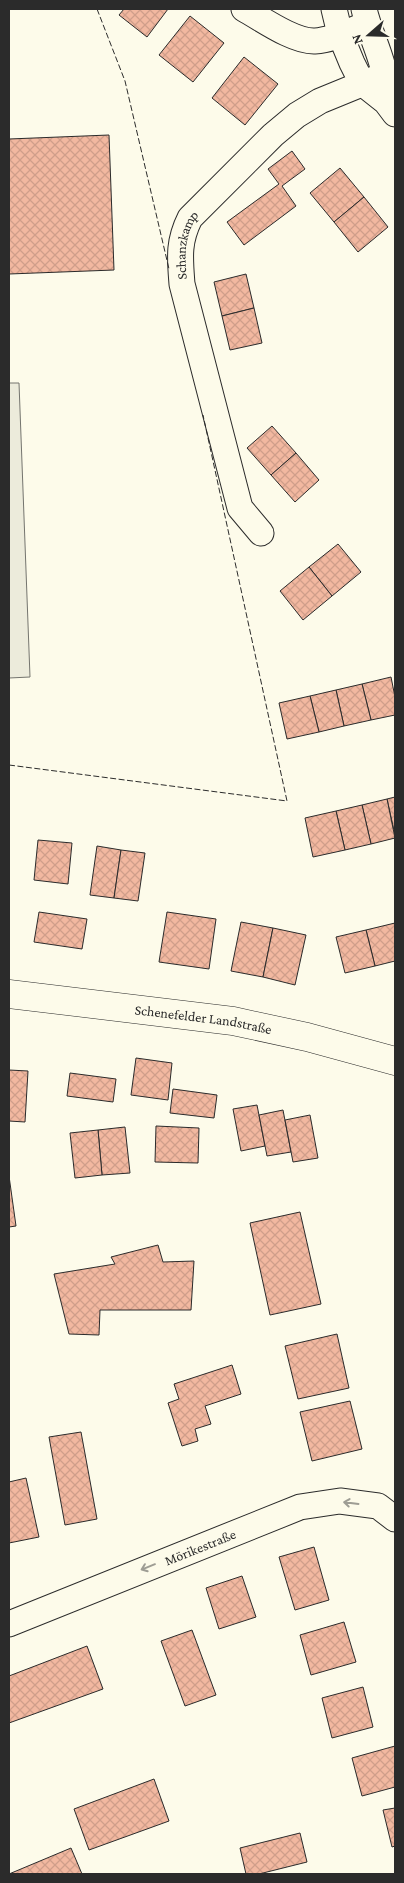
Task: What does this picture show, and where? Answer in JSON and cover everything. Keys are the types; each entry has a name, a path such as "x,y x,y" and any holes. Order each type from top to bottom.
{"main road":[{"name":"Schenefelder Landstraße","path":"9,994 233,1021 395,1061"}],"street":[{"path":"244,9 295,37 314,41 340,34 366,16 386,74 391,108"},
{"path":"334,9 340,34 362,83 391,108"},
{"name":"Schanzkamp","path":"260,533 240,508 182,284 179,250 182,234 190,218 273,134 297,115 320,101 386,74"},
{"name":"Mörikestraße","path":"9,1624 300,1507 340,1501 378,1506 395,1519"}],"shaded area":[{"path":"9,383 19,383 30,677 9,678"}],"building":[{"path":"124,9 168,9 147,37 119,15"},
{"path":"190,16 224,43 193,82 159,55"},
{"path":"244,57 278,84 245,125 212,98"},
{"path":"109,135 114,270 9,274 9,139"},
{"path":"292,151 305,169 282,186 296,206 244,245 227,222 279,184 268,169"},
{"path":"340,168 364,197 334,222 310,193"},
{"path":"364,197 388,227 358,252 334,222"},
{"path":"246,274 254,308 222,316 214,282"},
{"path":"254,308 262,343 230,350 222,316"},
{"path":"272,426 296,453 271,475 247,448"},
{"path":"296,453 319,480 295,502 271,475"},
{"path":"338,544 361,572 332,596 309,567"},
{"path":"309,567 332,596 303,620 280,591"},
{"path":"391,677 395,697 395,715 371,720 362,684"},
{"path":"362,684 371,720 344,726 336,690"},
{"path":"336,690 344,726 319,732 310,696"},
{"path":"310,696 319,732 287,739 279,703"},
{"path":"395,797 395,835 387,799"},
{"path":"387,799 395,838 371,844 362,805"},
{"path":"362,805 371,844 345,850 336,811"},
{"path":"336,811 345,850 313,857 305,818"},
{"path":"38,840 72,843 68,884 34,880"},
{"path":"97,846 121,850 114,898 90,895"},
{"path":"121,850 145,853 138,901 114,898"},
{"path":"39,912 87,919 82,949 34,942"},
{"path":"167,912 216,919 209,969 159,962"},
{"path":"241,922 273,928 263,977 231,971"},
{"path":"395,923 395,961 375,966 366,930"},
{"path":"273,928 306,935 295,985 263,977"},
{"path":"366,930 375,966 345,973 336,937"},
{"path":"136,1058 172,1063 168,1100 131,1095"},
{"path":"9,1070 28,1071 25,1122 9,1121"},
{"path":"70,1073 116,1079 113,1102 67,1096"},
{"path":"173,1089 217,1095 214,1118 170,1113"},
{"path":"257,1105 265,1146 241,1151 233,1109"},
{"path":"283,1110 291,1152 267,1156 259,1115"},
{"path":"310,1115 318,1158 293,1162 285,1120"},
{"path":"156,1126 199,1128 198,1163 155,1162"},
{"path":"125,1127 130,1173 102,1175 98,1130"},
{"path":"98,1130 102,1175 75,1178 70,1133"},
{"path":"9,1176 16,1226 9,1227"},
{"path":"300,1212 321,1304 270,1315 250,1223"},
{"path":"158,1245 163,1262 194,1261 191,1310 100,1310 99,1335 69,1334 54,1274 115,1264 111,1257"},
{"path":"337,1334 349,1388 298,1399 285,1346"},
{"path":"232,1365 241,1394 205,1406 211,1424 195,1429 198,1441 182,1446 168,1403 179,1399 174,1384"},
{"path":"350,1401 362,1449 312,1461 300,1412"},
{"path":"81,1432 97,1519 65,1525 49,1437"},
{"path":"26,1478 39,1537 9,1543 9,1482"},
{"path":"314,1547 329,1600 295,1610 279,1557"},
{"path":"242,1576 256,1617 219,1629 206,1588"},
{"path":"344,1622 356,1662 311,1675 300,1635"},
{"path":"192,1630 216,1695 185,1706 161,1641"},
{"path":"87,1646 103,1689 9,1723 9,1676"},
{"path":"363,1687 373,1727 332,1738 322,1698"},
{"path":"395,1746 395,1787 362,1796 352,1758"},
{"path":"154,1779 169,1821 89,1850 74,1809"},
{"path":"395,1808 395,1846 392,1847 383,1810"},
{"path":"300,1833 307,1862 259,1874 246,1874 240,1848"},
{"path":"71,1848 82,1874 9,1874"}],"fence":[{"path":"97,9 125,81 169,269"},
{"path":"9,765 287,801 203,415"}]}
